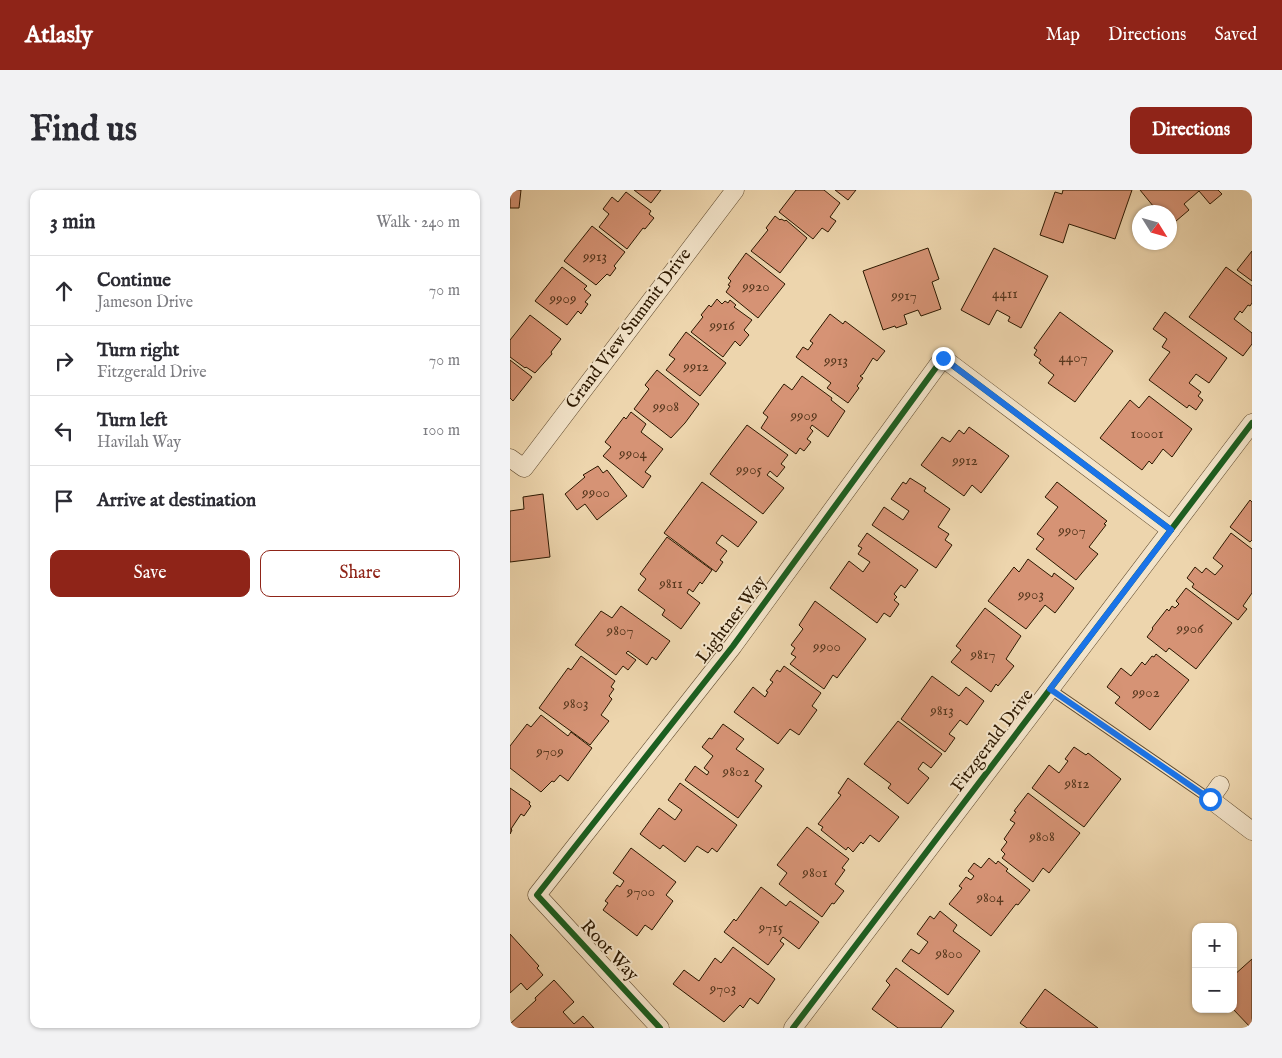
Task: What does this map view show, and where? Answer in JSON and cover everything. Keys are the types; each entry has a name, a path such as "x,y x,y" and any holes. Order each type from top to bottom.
{"street":[{"name":"Grand View Summit Drive","path":"517,463 734,190"},
{"name":"Lightner Way","path":"537,894 733,646 943,358 1171,530"},
{"name":"Fitzgerald Drive","path":"793,1028 1252,423"},
{"path":"1220,785 1210,799 1252,831"},
{"name":"Root Way","path":"537,894 660,1028"}],"lane":[{"path":"1050,689 1210,799"}],"building":[{"path":"510,190 521,190 519,208 510,208"},
{"path":"634,190 661,190 651,203"},
{"path":"796,190 824,190 840,203 830,217 836,221 828,232 822,228 813,239 779,212"},
{"path":"835,190 856,190 848,200"},
{"path":"1063,190 1132,190 1115,239 1069,224 1063,243 1040,235 1055,192 1062,194"},
{"path":"1140,190 1218,190 1222,194 1210,204 1199,191 1184,204 1189,210 1177,220 1177,205 1152,205"},
{"path":"626,192 651,211 649,214 654,218 645,229 643,228 627,249 599,227 609,214 603,209 612,197 618,202"},
{"path":"775,216 780,220 786,220 807,238 780,273 751,251 768,230 766,228"},
{"path":"592,226 625,252 614,266 616,268 610,276 607,274 596,285 564,261"},
{"path":"928,248 939,279 932,282 941,309 921,316 918,310 904,315 907,324 883,330 863,271"},
{"path":"994,248 1048,276 1021,328 1008,321 1010,317 997,310 989,325 961,310"},
{"path":"1252,251 1252,281 1237,270"},
{"path":"746,253 785,284 758,318 726,292 731,281 728,278"},
{"path":"562,267 587,286 584,289 591,295 585,302 588,304 581,314 578,311 567,325 535,301"},
{"path":"1226,267 1252,286 1252,303 1242,313 1240,311 1234,319 1252,333 1252,344 1243,356 1189,317"},
{"path":"717,299 722,304 725,301 728,303 730,300 736,305 734,307 752,320 744,330 749,335 740,346 735,341 723,357 691,332 703,317 701,315"},
{"path":"1060,312 1113,351 1075,402 1048,383 1054,375 1039,363 1041,360 1034,355 1037,350 1034,348"},
{"path":"1165,312 1227,358 1209,383 1196,374 1189,383 1201,392 1198,396 1203,400 1196,410 1189,405 1187,408 1149,380 1170,352 1162,347 1167,339 1153,329"},
{"path":"830,314 843,324 845,321 885,351 877,361 873,358 860,376 863,378 857,386 859,388 848,403 827,388 831,383 796,357 803,347 808,350 813,343 810,341"},
{"path":"530,315 561,339 551,352 552,354 535,373 510,357 510,340"},
{"path":"686,332 726,363 700,396 666,370 675,359 669,355"},
{"path":"510,360 532,377 513,401 510,398"},
{"path":"657,370 699,404 671,438 634,409 649,389 645,385"},
{"path":"802,376 832,398 831,400 845,411 828,437 812,425 810,428 813,431 807,439 811,442 804,451 800,448 796,454 761,428 768,417 763,413 784,384 792,390"},
{"path":"1149,396 1192,429 1172,457 1163,449 1152,464 1149,461 1142,470 1100,438 1130,400 1139,408"},
{"path":"631,412 646,424 641,432 663,449 645,472 651,476 643,488 603,456 611,447 605,442 624,417 626,419"},
{"path":"747,425 788,455 781,464 785,467 777,477 770,471 767,475 784,488 763,514 710,474"},
{"path":"969,427 1009,456 981,493 972,485 964,496 921,465 942,437 950,442 959,430 964,434"},
{"path":"598,466 603,473 607,470 627,496 597,520 585,504 577,510 565,494 585,477 583,475"},
{"path":"910,478 926,488 924,491 950,509 938,527 949,534 945,540 952,545 936,568 872,525 884,507 903,520 909,511 891,499 903,482 906,484"},
{"path":"702,482 757,522 738,547 722,535 716,543 727,551 720,560 723,562 716,572 664,533"},
{"path":"1057,482 1107,521 1089,547 1098,554 1076,580 1036,549 1044,539 1037,534 1058,507 1045,497"},
{"path":"543,494 550,557 510,562 510,511 524,509 523,497"},
{"path":"1250,500 1252,502 1252,540 1250,542 1230,527"},
{"path":"867,533 918,570 905,588 901,585 894,594 897,597 894,600 899,604 890,617 884,613 877,623 830,588 849,561 863,572 870,562 858,554 862,548 858,546"},
{"path":"1231,533 1252,549 1252,593 1243,606 1247,609 1238,620 1192,587 1194,584 1187,578 1195,567 1202,573 1206,568 1215,575 1223,566 1213,558"},
{"path":"667,537 712,570 702,584 700,582 693,592 689,589 687,593 700,603 681,629 662,615 665,610 638,590 646,579 640,574"},
{"path":"1028,559 1052,577 1054,573 1074,588 1055,613 1045,605 1026,629 988,601 1014,567 1019,572"},
{"path":"1186,588 1232,623 1196,669 1169,648 1166,652 1147,637 1167,609 1169,611 1172,606 1175,608 1179,604 1176,601"},
{"path":"815,601 866,639 837,678 833,675 824,689 790,664 796,657 791,654 795,648 791,645 803,629 799,625"},
{"path":"621,606 670,641 656,660 652,657 647,665 628,651 626,653 636,660 628,670 623,666 616,675 575,645 601,611 612,618"},
{"path":"985,608 1021,636 1006,659 1014,666 998,686 996,684 991,692 951,662 961,650 956,646"},
{"path":"1156,654 1189,680 1150,730 1115,703 1120,697 1107,687 1121,668 1131,676 1142,662 1145,665"},
{"path":"581,656 615,681 611,687 614,689 609,696 612,699 601,715 609,721 590,745 539,708 568,668 571,670"},
{"path":"784,666 821,693 812,706 817,710 799,735 790,729 778,744 734,712 753,687 765,697 768,692 766,691 773,682 770,680 777,670 780,672"},
{"path":"932,676 959,696 966,687 984,701 967,725 960,720 949,734 955,738 945,752 901,719"},
{"path":"541,715 568,736 571,732 592,748 568,781 560,775 541,792 510,768 510,746 527,724 531,727"},
{"path":"898,721 942,754 931,768 923,762 918,769 929,778 908,804 888,788 891,784 864,764"},
{"path":"723,724 744,739 736,749 764,769 755,781 762,786 738,818 685,780 695,766 707,775 709,772 704,768 713,756 702,747 709,738 712,739"},
{"path":"1074,747 1086,755 1088,753 1121,779 1084,827 1032,788 1049,765 1059,773 1068,761 1065,759"},
{"path":"848,778 899,817 879,842 870,835 853,852 848,847 846,850 821,830 823,827 818,824 841,795 838,793"},
{"path":"680,783 737,825 717,852 712,848 708,853 697,846 685,862 663,845 660,849 640,834 659,808 675,820 682,810 668,800"},
{"path":"510,788 530,802 531,806 524,816 521,814 511,829 510,834"},
{"path":"1028,793 1080,833 1049,873 1043,868 1033,882 1002,858 1005,854 1001,850 1007,842 1004,839 1015,823 1010,820 1016,812 1014,811"},
{"path":"807,827 849,859 842,868 845,870 835,884 844,891 822,917 779,884 787,873 777,865"},
{"path":"631,848 676,882 666,895 673,901 652,930 645,925 637,936 603,910 608,903 605,901 617,885 620,887 624,881 613,873"},
{"path":"989,858 996,864 998,861 1008,869 1006,871 1030,890 1018,905 1016,904 991,936 949,904 962,888 959,886 966,877 971,880 974,876 968,871 974,863 981,868"},
{"path":"761,887 786,906 790,901 819,922 799,949 783,937 780,941 784,944 768,965 724,932 734,919 736,921"},
{"path":"940,911 957,925 953,931 980,951 948,995 902,961 911,949 919,954 928,942 917,934 930,916 934,919"},
{"path":"510,934 539,966 537,968 543,975 527,990 521,983 510,993"},
{"path":"733,947 775,979 758,1004 750,998 743,1008 740,1005 724,1022 673,984 684,970 699,981 715,958 721,963"},
{"path":"1252,959 1252,1028 1237,1013 1237,972"},
{"path":"896,968 954,1011 941,1028 898,1028 872,1009 890,985 886,981"},
{"path":"554,980 574,1002 563,1012 574,1024 583,1016 594,1028 510,1028 510,1024"},
{"path":"1045,989 1098,1028 1027,1028 1020,1023"}],"cycle path":[{"path":"660,1028 537,895 733,646 943,358 1171,530"},
{"path":"793,1028 1252,423"}],"route":[{"path":"943,358 1171,530 1050,689 1210,799"}]}
